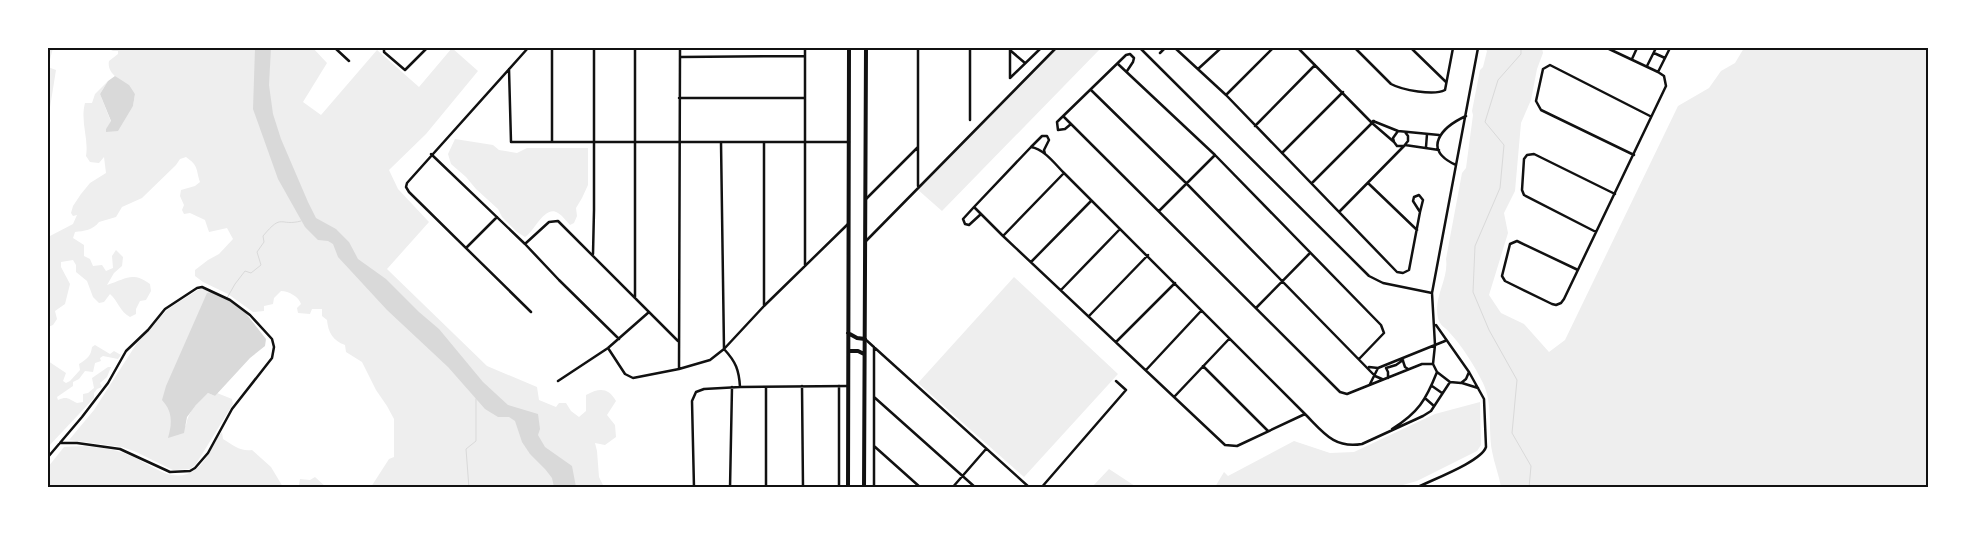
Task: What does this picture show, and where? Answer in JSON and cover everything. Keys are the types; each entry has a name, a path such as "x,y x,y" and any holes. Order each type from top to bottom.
{"main road":[{"path":"848,488 850,386 848,351 849,48"},
{"path":"864,488 866,48"},
{"path":"848,333 856,338 865,339"},
{"path":"848,351 858,351 864,354"}],"street":[{"path":"337,48 349,61"},
{"path":"384,48 384,52 405,70 427,48"},
{"path":"528,48 407,182 406,187 531,312"},
{"path":"552,48 552,142"},
{"path":"593,254 594,48"},
{"path":"635,48 635,298"},
{"path":"679,369 680,48"},
{"path":"805,48 805,266"},
{"path":"918,48 918,187"},
{"path":"970,48 970,120"},
{"path":"1010,49 1010,78 1041,48"},
{"path":"866,241 1056,48"},
{"path":"1140,48 1368,276 1383,283 1432,292"},
{"path":"1160,53 1164,48"},
{"path":"1175,48 1226,95 1398,272 1403,273 1410,270 1423,200 1418,195 1413,200 1420,212"},
{"path":"1198,69 1220,48"},
{"path":"1226,95 1273,48"},
{"path":"1298,48 1394,142 1397,146 1397,154"},
{"path":"1355,48 1398,88 1438,94 1445,90 1453,48"},
{"path":"1412,48 1446,82"},
{"path":"1478,48 1432,292 1436,345 1433,364 1437,372 1450,382 1461,383 1479,389"},
{"path":"1578,270 1517,241 1510,244 1502,274 1505,281 1556,305 1561,303 1578,270 1614,194 1634,155 1650,116 1666,86 1664,76 1607,48"},
{"path":"1632,59 1637,48"},
{"path":"1647,66 1656,48"},
{"path":"1658,72 1670,48"},
{"path":"1010,49 1025,63"},
{"path":"1654,53 1665,58"},
{"path":"1071,124 1065,129 1058,130 1056,127 1057,122 1126,55 1130,54 1134,58 1134,62 1127,71"},
{"path":"680,57 804,56"},
{"path":"1118,64 1215,156 1309,254 1384,328 1384,333 1359,359"},
{"path":"1255,126 1315,65"},
{"path":"1634,155 1541,110 1536,101 1543,70 1550,65 1650,116"},
{"path":"509,69 511,142 849,142"},
{"path":"1091,90 1187,184 1375,376 1384,380"},
{"path":"1282,153 1343,92"},
{"path":"679,98 805,98"},
{"path":"1456,166 1445,159 1439,150 1439,135 1452,122 1466,116"},
{"path":"1064,117 1340,392 1347,394 1422,364 1433,364"},
{"path":"1373,122 1402,131 1439,135"},
{"path":"1312,183 1373,122"},
{"path":"1394,142 1394,136 1402,131"},
{"path":"1340,211 1404,145 1408,139 1402,131"},
{"path":"1426,147 1427,134"},
{"path":"981,214 969,225 965,224 963,219 1042,136 1047,136 1049,140 1044,150 1045,154"},
{"path":"721,142 724,349 737,364 740,387"},
{"path":"764,142 764,306"},
{"path":"1397,146 1426,147 1439,150"},
{"path":"1031,147 1039,149 1045,154 1329,438 1342,445 1362,444 1423,416 1434,406 1450,382"},
{"path":"865,200 918,148"},
{"path":"432,154 619,339"},
{"path":"1596,232 1524,195 1522,190 1524,159 1527,155 1534,154 1614,194"},
{"path":"1159,211 1215,156"},
{"path":"1003,236 1064,173"},
{"path":"1368,183 1417,230"},
{"path":"1031,262 1091,200"},
{"path":"974,207 1226,445 1237,446 1305,414"},
{"path":"466,248 497,217"},
{"path":"525,244 549,222 556,220 593,254 678,341"},
{"path":"608,348 628,377 638,378 710,360 724,349 764,306 849,223"},
{"path":"1060,290 1120,229"},
{"path":"1255,308 1309,254"},
{"path":"1089,316 1148,255"},
{"path":"1116,342 1175,283"},
{"path":"48,457 60,442 108,383 126,352 174,301 200,288 224,297 250,315 272,339 274,350 269,362 232,409 208,454 195,468 183,472 170,472 120,449 60,442"},
{"path":"1146,370 1201,311"},
{"path":"558,381 608,348 649,312"},
{"path":"1416,488 1467,463 1484,453 1486,447 1484,399 1469,372 1445,341 1434,323"},
{"path":"865,339 1030,488"},
{"path":"1174,396 1228,339"},
{"path":"1367,367 1385,367 1445,341"},
{"path":"874,347 874,488"},
{"path":"1404,359 1405,366 1408,369"},
{"path":"1203,366 1268,431"},
{"path":"1385,367 1388,372 1388,378"},
{"path":"1370,385 1378,368"},
{"path":"1383,434 1411,417 1426,399 1437,372"},
{"path":"1461,383 1466,379 1469,372"},
{"path":"1041,488 1126,390 1116,381"},
{"path":"802,386 803,488"},
{"path":"839,386 839,488"},
{"path":"694,488 692,401 696,392 704,389 732,387 850,386"},
{"path":"1432,386 1442,393"},
{"path":"730,488 732,387"},
{"path":"766,387 766,488"},
{"path":"874,396 976,488"},
{"path":"1426,399 1434,406"},
{"path":"874,446 921,488"},
{"path":"952,488 986,449"}],"shaded area":[{"path":"48,48 53,48 48,67"},
{"path":"107,48 313,48 327,63 303,102 321,115 377,50 419,87 452,48 478,71 426,134 389,170 398,189 429,222 387,269 487,366 537,387 539,400 556,407 559,403 566,403 571,411 579,417 586,411 586,395 603,390 613,396 616,401 607,415 615,425 616,437 605,445 595,443 599,477 604,487 371,487 389,459 394,457 394,419 387,406 376,390 362,362 346,352 345,345 332,336 327,320 322,316 322,309 312,309 310,314 298,313 297,308 301,304 298,299 290,293 281,291 274,298 273,304 264,306 264,311 253,312 228,294 195,276 195,270 219,254 233,239 227,228 209,232 205,220 190,213 184,214 182,210 184,205 180,196 181,190 195,186 200,182 195,166 186,157 180,159 142,198 122,207 116,217 99,222 88,230 75,232 73,238 84,245 84,256 90,259 93,266 102,265 106,271 113,268 112,256 116,250 123,257 122,266 114,273 107,285 129,277 144,280 150,284 151,291 146,300 140,301 136,314 130,317 127,315 110,294 104,302 99,303 93,297 87,281 76,272 76,265 73,260 61,262 61,267 70,284 65,304 55,311 57,319 53,325 48,327 48,239 50,236 73,224 77,215 73,216 71,213 73,206 90,183 106,173 104,157 99,163 90,162 86,156 87,149 83,117 85,103 92,103 95,94 108,81 100,94 111,122 106,129 133,106 135,94 114,75 109,66 109,61 118,54 118,51"},
{"path":"255,48 271,48 269,85 273,114 281,139 316,218 336,229 349,242 358,259 386,279 439,329 483,382 508,405 538,414 540,429 538,435 545,447 572,466 576,487 554,487 552,478 530,454 522,442 515,421 509,417 498,417 485,409 448,367 387,310 338,257 333,244 328,241 318,240 305,227 278,179 253,109"},
{"path":"1057,48 1101,48 942,211 917,189"},
{"path":"1485,48 1542,48 1543,53 1537,69 1531,100 1521,123 1515,191 1504,213 1508,233 1489,295 1501,313 1524,324 1549,352 1565,340 1678,106 1709,88 1721,71 1735,63 1744,48 1928,48 1928,487 1501,487 1492,451 1486,391 1480,376 1468,356 1440,323 1437,310 1462,173 1466,168 1472,111 1480,70 1483,67 1487,51"},
{"path":"48,67 56,70 48,120"},
{"path":"115,76 129,85 135,94 133,106 118,131 106,132 111,121 100,94 108,81"},
{"path":"455,139 493,145 499,150 517,153 527,148 588,148 588,185 576,208 577,216 574,223 570,225 560,214 553,211 544,215 525,237 517,232 502,217 498,209 451,164 448,154"},
{"path":"1014,277 1118,374 1024,477 918,383"},
{"path":"201,288 211,292 173,411 169,437 176,434 186,425 191,411 208,393 215,396 217,393 232,399 233,404 196,464 190,469 173,470 122,447 69,440 94,410 137,343 168,309"},
{"path":"211,292 233,302 244,311 266,339 265,346 250,358 215,396 208,393 196,405 187,417 184,433 168,438 171,418 166,404 162,400 166,386 207,293"},
{"path":"95,345 110,354 114,351 121,355 118,359 103,356 100,358 101,361 95,363 93,372 85,371 79,379 73,382 73,386 57,397 58,400 66,398 77,403 83,402 83,394 88,393 94,388 92,378 108,367 111,367 107,377 100,383 102,387 94,393 94,398 48,447 48,361 66,373 63,381 66,383 80,370 79,364 88,357 92,347"},
{"path":"1480,402 1481,445 1477,451 1417,481 1392,488 1215,487 1224,472 1228,476 1294,441 1330,453 1354,452 1435,414"},
{"path":"222,432 223,439 241,449 252,450 271,467 283,487 48,487 48,467 64,447 80,446 113,450 129,455 162,472 179,476 187,474 200,465"},
{"path":"1109,469 1135,486 1092,487"},
{"path":"315,477 326,487 296,487 299,485 300,479 310,480"}],"waterway":[{"path":"1521,48 1521,54 1498,80 1485,122 1504,145 1500,188 1475,246 1473,292 1489,330 1517,380 1512,433 1531,466 1529,488"},
{"path":"227,298 245,271 251,273 261,265 257,252 264,242 263,236 269,229 278,222 301,221"},
{"path":"469,488 466,449 476,441 476,399"}]}
